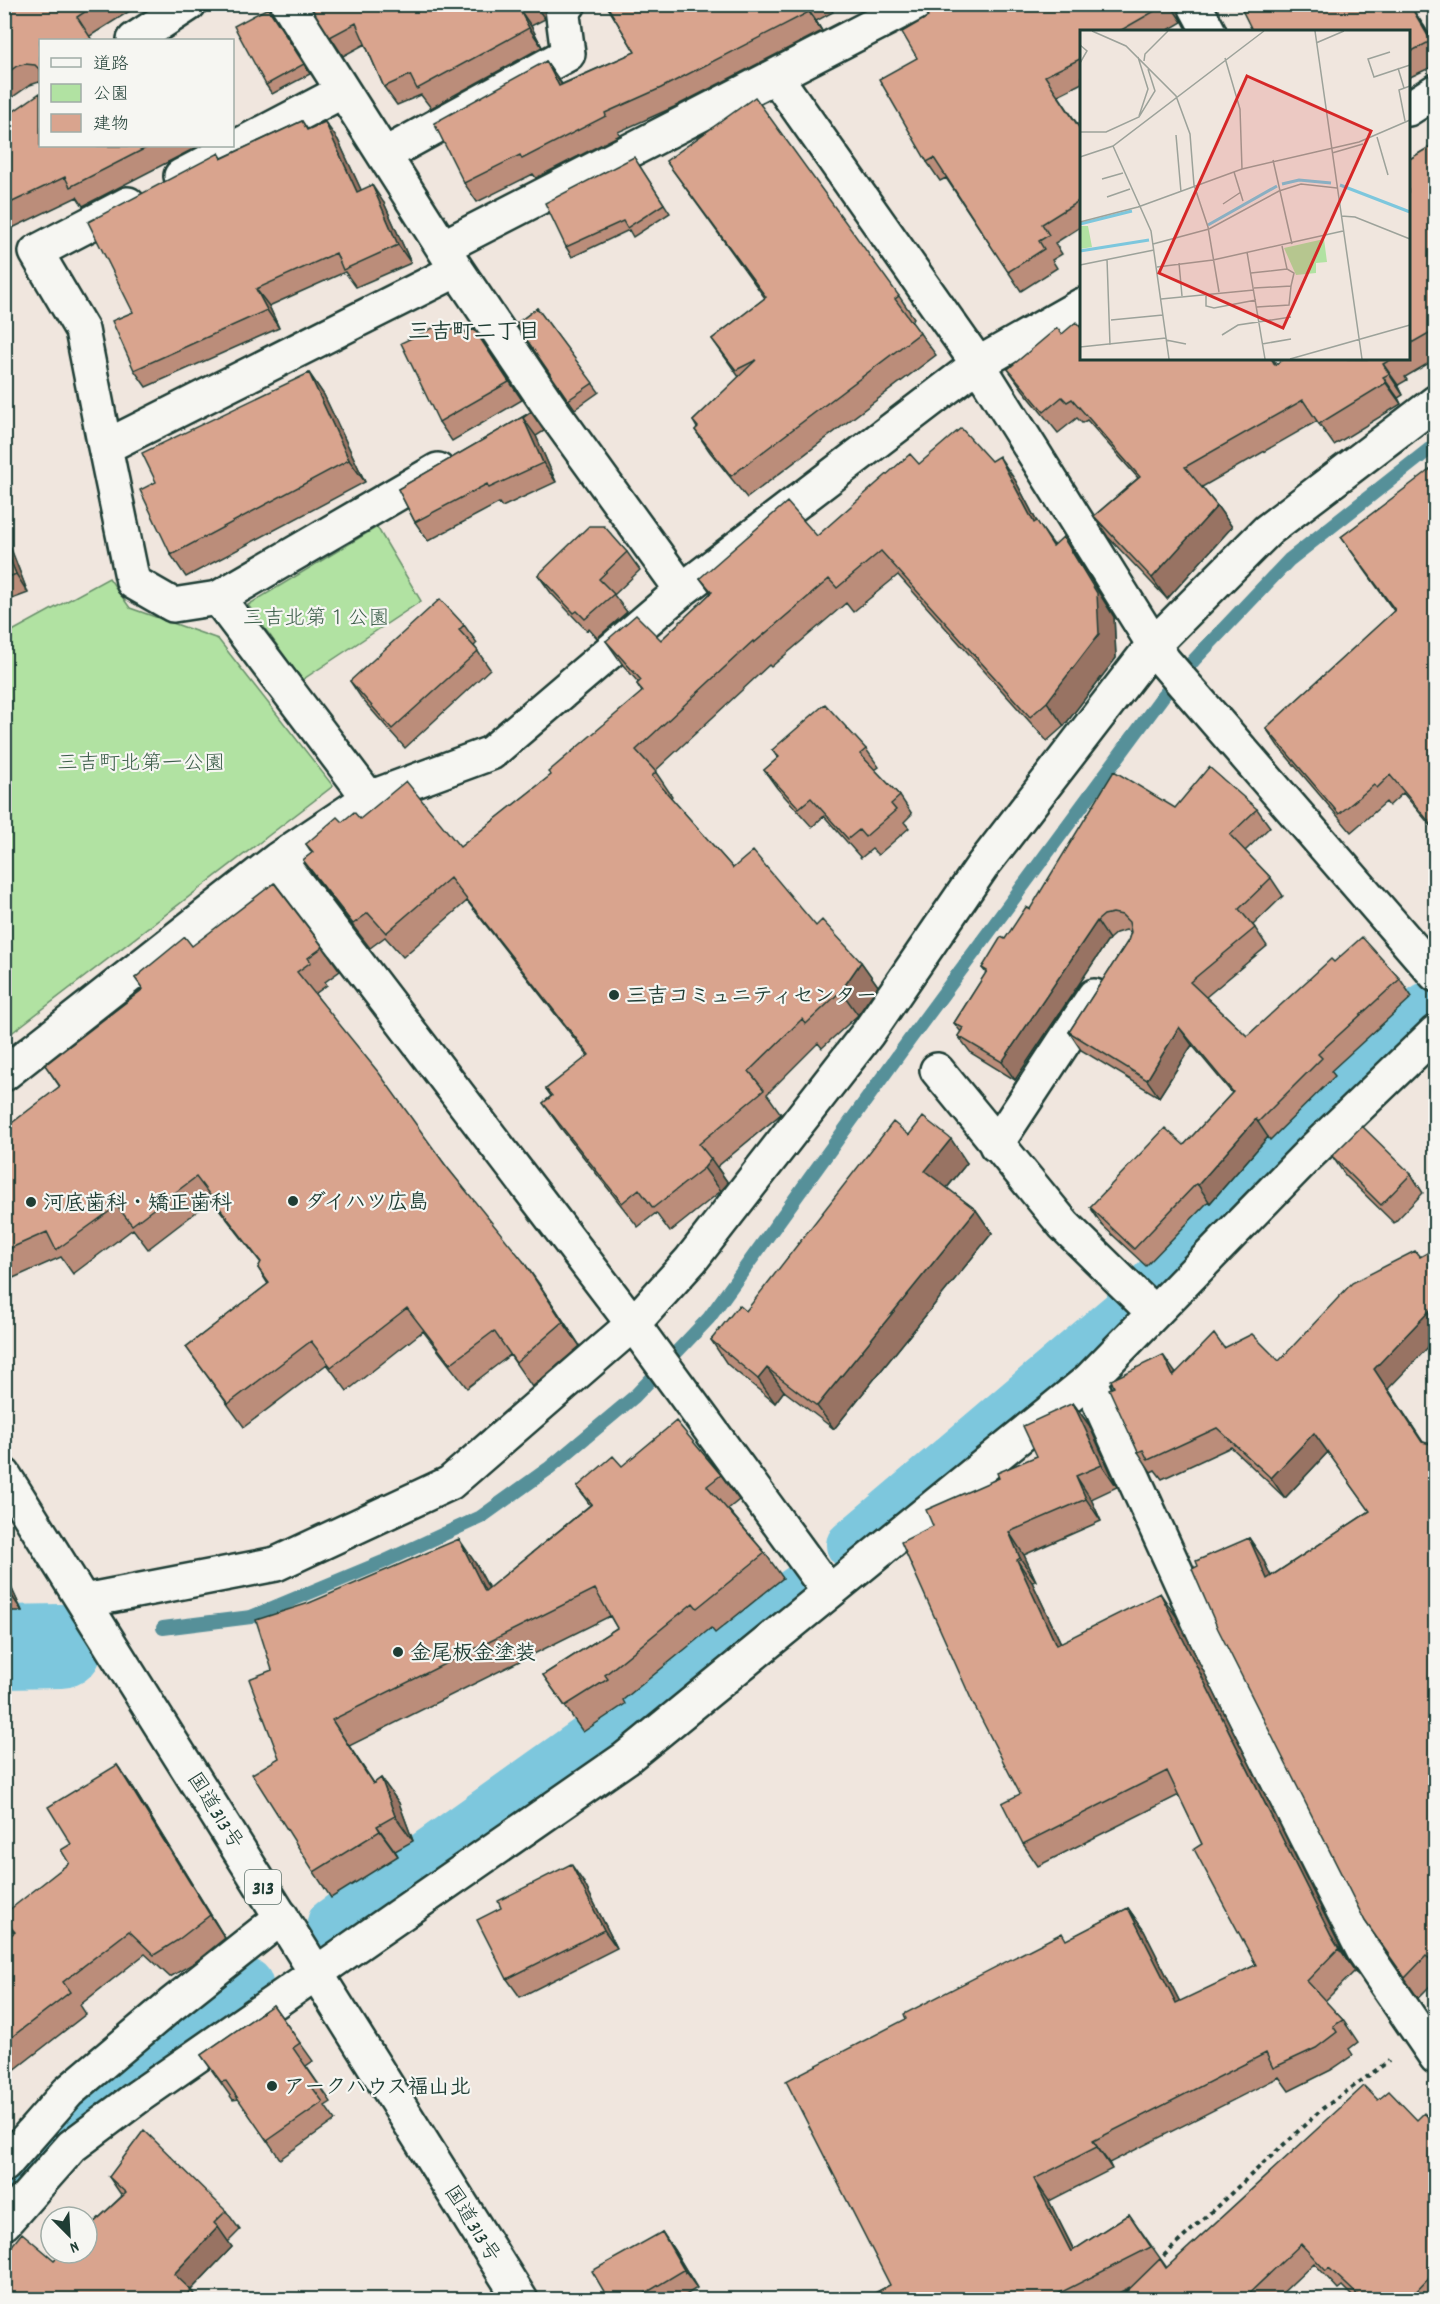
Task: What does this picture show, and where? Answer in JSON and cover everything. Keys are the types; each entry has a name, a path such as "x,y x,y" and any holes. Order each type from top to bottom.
{"main road":[{"path":"136,39 189,4"},
{"path":"288,4 450,259 538,412 682,590"},
{"path":"384,155 568,54 562,8 568,4"},
{"path":"1194,4 1208,30"},
{"path":"105,447 908,6"},
{"path":"776,77 978,364 1158,653 1201,706 1436,975"},
{"path":"343,91 36,252 82,330 133,582 173,605 218,598 466,454"},
{"path":"1410,108 1436,91"},
{"path":"4,1074 278,859 369,798 491,753 682,590 978,364 1080,306"},
{"path":"84,1601 276,1564 450,1483 638,1331 868,1033 983,865 1158,653 1268,530 1436,402"},
{"path":"218,598 369,798"},
{"path":"278,859 638,1331 829,1592"},
{"path":"996,1145 1112,969"},
{"path":"4,2223 72,2146 139,2096 626,1758 1089,1380 1308,1155 1436,1032"},
{"path":"937,1070 1064,1226 1154,1313"},
{"path":"1089,1380 1215,1657 1363,1950 1428,2048"},
{"name":"国道313号","path":"4,1475 521,2300"},
{"path":"4,2165 68,2092 171,2005 282,1917"}],"path":[{"path":"1151,2268 1322,2109 1428,2048"},
{"path":"1117,2300 1143,2276"}],"green space":[{"name":"三吉北第１公園","path":"377,527 421,601 302,680 248,605"},
{"name":"三吉町北第一公園","path":"109,578 130,608 218,639 333,786 5,1038 5,635"}],"building":[{"path":"4,4 97,4 77,17 91,39 39,39 39,69 35,65 25,64 17,66 4,75"},
{"path":"309,4 523,4 518,7 529,28 417,89 410,75 384,87 356,23 330,37"},
{"path":"606,4 804,4 809,12 661,88 605,113 606,116 522,159 520,155 464,183 434,123 546,61 559,86 635,52"},
{"path":"922,4 1167,4 1122,30 1080,30 1080,59 1045,76 1080,129 1080,200 1042,224 1049,235 1039,241 1044,249 1008,272 934,158 927,162 879,79 917,58 902,32 928,17"},
{"path":"1239,4 1405,4 1407,10 1411,7 1431,41 1410,52 1410,30 1252,30"},
{"path":"268,8 304,64 266,85 234,26"},
{"path":"39,94 39,147 148,147 70,187 65,177 4,206 4,118"},
{"path":"755,97 899,296 895,299 920,333 731,476 695,430 698,427 693,421 756,360 736,370 712,339 766,297 666,161"},
{"path":"302,121 307,130 325,122 357,192 372,185 398,245 343,270 336,253 256,289 267,310 134,370 112,321 133,312 88,222 219,153 221,159"},
{"path":"1436,143 1436,329 1410,344 1410,159"},
{"path":"634,157 664,204 627,228 623,221 566,247 545,203"},
{"path":"537,308 593,383 568,400 516,324"},
{"path":"1076,322 1080,327 1080,360 1272,360 1275,365 1282,360 1390,360 1383,364 1389,374 1383,377 1386,383 1319,424 1303,400 1185,467 1217,506 1152,578 1094,516 1140,477 1072,399 1067,402 1062,397 1044,412 1008,369 1057,328 1062,334"},
{"path":"437,326 441,335 461,326 465,333 474,329 509,382 439,422 401,343"},
{"path":"309,373 349,460 171,555 140,490 156,482 142,453"},
{"path":"531,412 523,418 543,463 489,488 487,484 415,522 398,489"},
{"path":"961,428 991,461 999,456 1034,523 1037,521 1053,546 1063,537 1097,593 1099,634 1047,702 1030,717 881,551 837,588 829,579 754,643 753,641 636,750 656,772 652,776 733,868 753,851 816,926 822,920 861,962 841,991 806,1024 802,1019 749,1071 764,1090 699,1144 711,1159 704,1168 653,1208 639,1189 622,1203 543,1103 552,1096 546,1089 589,1055 450,878 386,933 368,913 353,924 303,860 313,852 306,844 337,817 342,822 354,812 360,819 406,781 460,847 551,775 548,772 643,691 637,684 641,680 606,641 636,615 661,640 712,592 700,578 787,502 817,536 910,454 919,464"},
{"path":"1432,468 1436,470 1436,830 1390,775 1377,788 1374,785 1339,814 1266,728 1395,610 1341,537"},
{"path":"589,526 604,526 627,552 599,579 614,594 585,619 577,611 574,613 538,575"},
{"path":"4,545 16,574 4,579"},
{"path":"440,599 464,625 459,630 478,651 392,729 350,681"},
{"path":"825,704 866,749 860,754 900,796 891,804 896,810 865,837 859,830 848,839 811,798 799,808 764,770 779,757 772,750"},
{"path":"1209,767 1257,809 1230,835 1271,878 1239,909 1255,928 1190,982 1247,1036 1331,959 1334,962 1362,937 1400,979 1318,1054 1322,1058 1258,1122 1256,1119 1198,1185 1196,1184 1134,1249 1090,1207 1165,1128 1184,1145 1233,1092 1179,1027 1147,1080 1069,1032 1128,941 1131,932 1129,922 1122,915 1113,913 1104,915 1097,921 1002,1062 958,1036 963,1028 954,1023 987,971 982,968 1001,937 1005,939 1026,907 1030,909 1114,771 1175,808"},
{"path":"274,883 323,947 308,958 311,962 297,972 379,1073 446,1166 523,1261 563,1322 516,1363 494,1331 450,1364 407,1308 331,1367 311,1341 228,1404 186,1347 269,1283 258,1268 261,1262 196,1177 132,1225 117,1206 56,1250 47,1232 4,1251 4,1129 60,1086 45,1065 143,989 135,978 185,937 192,946"},
{"path":"923,1117 951,1139 925,1171 976,1210 817,1406 767,1368 758,1379 711,1340 739,1305 746,1311 893,1122 909,1135"},
{"path":"1362,1126 1411,1174 1381,1205 1332,1156"},
{"path":"1436,1248 1436,1304 1374,1369 1422,1442 1436,1445 1433,1466 1436,1469 1436,1964 1426,1956 1405,1978 1365,1921 1218,1629 1192,1569 1198,1566 1196,1561 1249,1538 1267,1579 1370,1511 1314,1433 1271,1478 1217,1428 1148,1460 1143,1450 1138,1452 1109,1389 1114,1387 1111,1380 1163,1355 1173,1376 1214,1334 1224,1348 1252,1334 1279,1361 1352,1283 1415,1251 1420,1257"},
{"path":"1073,1403 1102,1465 1076,1476 1086,1499 1009,1532 1020,1558 1017,1560 1056,1645 1160,1593 1341,1952 1338,1949 1307,1981 1343,2020 1333,2026 1337,2032 1316,2048 1273,2068 1266,2053 1093,2141 1097,2147 1034,2179 1071,2252 1129,2214 1151,2247 1046,2300 862,2300 890,2285 786,2081 906,2019 904,2014 1062,1933 1066,1940 1128,1908 1176,2003 1256,1965 1194,1849 1202,1844 1167,1771 1023,1844 1002,1803 1020,1794 972,1701 901,1542 933,1526 926,1510 999,1478 997,1473 1037,1456 1023,1426"},
{"path":"676,1421 721,1475 707,1486 765,1553 697,1608 693,1603 605,1675 608,1679 565,1706 543,1675 617,1628 595,1589 332,1720 373,1784 381,1778 395,1816 377,1826 380,1831 314,1872 252,1774 279,1758 249,1679 272,1670 256,1620 309,1603 459,1539 485,1591 592,1504 577,1487 613,1456 622,1466"},
{"path":"4,1582 9,1592 4,1593"},
{"path":"117,1765 210,1915 154,1955 129,1931 63,1982 70,1992 4,2043 4,1940 15,1932 4,1919 4,1914 69,1863 61,1850 71,1844 48,1807"},
{"path":"571,1864 604,1930 507,1979 477,1920 501,1908 498,1901"},
{"name":"アークハウス福山北","path":"273,2005 300,2043 293,2048 318,2084 312,2087 323,2102 267,2141 226,2081 221,2082 201,2055"},
{"path":"1364,2086 1378,2100 1389,2091 1417,2120 1424,2113 1436,2125 1436,2271 1408,2300 1363,2300 1329,2268 1326,2271 1301,2244 1242,2300 1118,2300 1160,2259 1166,2268"},
{"path":"144,2130 226,2211 214,2223 218,2227 174,2274 191,2290 182,2300 4,2300 4,2252 6,2253 22,2233 39,2247 39,2265 99,2265 99,2218 126,2193 109,2177"},
{"path":"662,2232 684,2270 634,2300 609,2300 592,2271"}],"waterway":[{"path":"163,1628 251,1617 383,1562 481,1517 548,1469 634,1397 709,1318 910,1039 1163,696 1289,560 1436,444"},
{"path":"851,1545 1123,1314 1426,1007"},
{"path":"332,1923 803,1587"},
{"path":"4,1647 61,1646"},
{"path":"4,2193 86,2103 248,1984"}],"place":[{"name":"三吉コミュニティセンター","path":"614,995"},
{"name":"ダイハツ広島","path":"293,1201"},
{"name":"河底歯科・矯正歯科","path":"31,1202"},
{"name":"金尾板金塗装","path":"398,1652"},
{"name":"アークハウス福山北","path":"272,2086"}],"district":[{"name":"三吉町二丁目","path":"474,330"}]}
